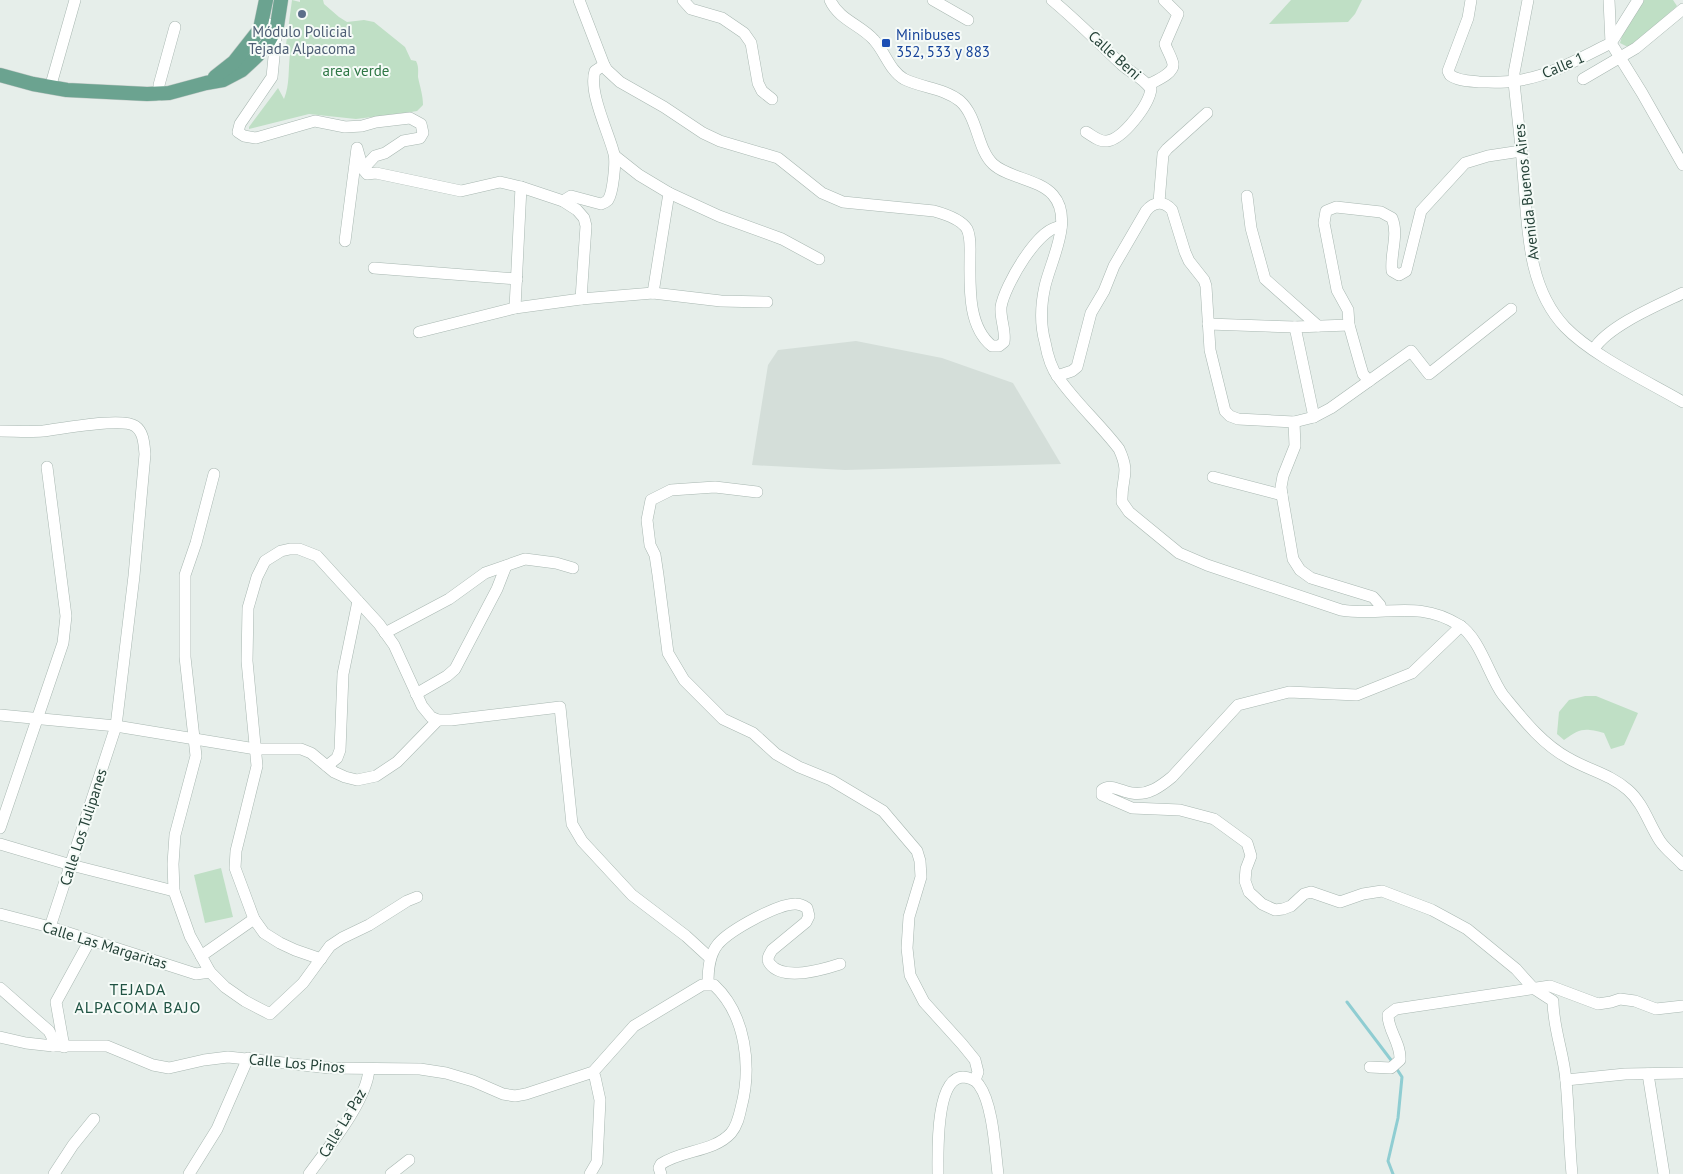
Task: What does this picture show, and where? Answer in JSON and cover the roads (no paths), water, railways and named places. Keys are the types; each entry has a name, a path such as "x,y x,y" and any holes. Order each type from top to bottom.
{"main road":[{"path":"206,82 234,62 260,28 266,0"},
{"path":"0,75 50,88 158,94 206,82 223,80 242,70 267,44 277,26 281,0"}],"street":[{"path":"50,88 75,0"},
{"path":"580,0 607,70 620,82 664,107 703,133 720,141 778,158 822,193 843,202 934,211 947,214 962,224 970,238 970,282 975,319 984,338 992,346 999,346 1004,342 1002,306 1010,281 1045,232 1054,227 1062,227"},
{"path":"683,0 691,9 722,18 744,33 751,43 758,83 762,91 772,99"},
{"path":"830,0 843,17 874,40 902,78 940,91 959,100 966,107 987,156 994,165 1036,184 1054,196 1062,216 1062,227 1060,240 1045,287 1042,305 1044,341 1057,376 1119,449 1126,471 1122,498 1124,507 1179,553 1207,565 1342,610 1355,612 1381,610 1421,611 1436,614 1461,626 1478,647 1497,687 1522,719 1544,742 1567,758 1614,779 1630,791 1644,811 1660,842 1683,865"},
{"path":"933,0 968,20"},
{"name":"Calle Beni","path":"1052,0 1086,28 1123,66 1144,80 1151,89 1143,109 1133,122 1114,140 1098,140 1086,132"},
{"path":"1148,85 1166,74 1172,68 1173,63 1165,44 1178,14 1164,0"},
{"name":"Calle 1","path":"1472,0 1468,18 1448,71 1454,78 1469,81 1514,82 1551,72 1611,43"},
{"name":"Avenida Buenos Aires","path":"1528,0 1514,73 1514,82 1529,242 1536,275 1546,299 1565,326 1608,359 1683,402"},
{"path":"1609,0 1611,43 1683,165"},
{"path":"1611,43 1638,0"},
{"path":"1583,79 1636,48 1683,8 1679,0"},
{"path":"261,22 277,26 272,77 240,124 238,132 244,136 256,138 314,121 345,127 410,118 421,124 423,132 420,138 403,141 385,153 375,156 363,168"},
{"path":"158,94 175,26"},
{"path":"563,201 571,196 601,204 608,200 612,190 615,156 604,128 594,84 595,71 604,64"},
{"path":"1158,202 1163,154 1167,148 1207,113"},
{"path":"345,241 357,148 363,168 367,174 376,173 461,192 500,182 521,187 563,201 578,210 584,218 586,226 581,299"},
{"path":"1369,381 1363,374 1349,325 1348,310 1337,290 1324,223 1326,211 1336,208 1381,212 1392,218 1395,233 1391,263 1392,271 1399,275 1406,271 1422,211 1465,163 1488,156 1521,151"},
{"path":"615,156 639,175 669,193 719,216 782,239 819,259"},
{"path":"515,308 521,187"},
{"path":"653,293 669,193"},
{"path":"1247,196 1250,228 1266,279 1318,326"},
{"path":"1057,376 1072,371 1076,367 1091,313 1104,291 1114,266 1146,211 1151,205 1158,202 1168,205 1172,210 1184,252 1204,280 1210,350 1225,411 1230,416 1238,419 1294,422 1314,417 1331,408 1411,351 1429,374 1511,309"},
{"path":"374,268 516,279"},
{"path":"419,332 515,308 581,299 653,293 721,301 767,302"},
{"path":"1594,349 1606,336 1626,322 1683,293"},
{"path":"1208,324 1295,327 1349,325"},
{"path":"1295,327 1314,417"},
{"path":"1294,422 1295,446 1283,476 1281,487 1293,559 1300,570 1311,578 1373,597 1380,605 1381,610"},
{"name":"Calle Los Tulipanes","path":"0,430 42,431 128,423 140,431 144,440 145,454 134,576 116,726 50,927"},
{"path":"0,828 63,643 66,616 46,467"},
{"path":"214,474 196,543 185,576 185,657 196,756 175,835 172,864 174,891 190,936 210,972 225,987 245,1001 270,1014 304,983 330,946 417,897"},
{"path":"1213,477 1282,496"},
{"path":"757,492 715,487 671,490 651,500 647,520 650,545 655,555 668,652 684,680 723,719 753,732 776,754 831,780 883,811 917,851 921,877 909,916 907,948 910,975 924,1002 975,1060 978,1072 975,1080"},
{"path":"321,959 280,943 264,933 254,919 235,868 236,851 256,766 256,748 252,725 247,661 248,608 257,577 265,561 281,551 300,549 317,556 385,633 394,646 422,706 431,717 438,720 451,720 560,707 572,824 582,841 632,895 686,936 710,958"},
{"path":"385,633 449,599 485,572 525,559 556,563 573,568"},
{"path":"416,694 447,676 455,669 497,589 506,566"},
{"path":"327,766 337,758 340,750 343,674 358,601"},
{"path":"1461,626 1412,673 1357,695 1289,692 1238,706 1161,787 1145,793 1133,794 1107,787 1102,790 1102,795 1132,808 1180,810 1214,820 1247,843 1250,856 1245,881 1249,892 1262,904 1275,910 1291,906 1304,894 1311,892 1340,902 1363,894 1382,891 1432,910 1467,929 1516,970 1533,988 1553,1001 1553,1013 1566,1080 1572,1174"},
{"path":"0,715 116,726 195,740 256,748 301,749 310,753 334,772 351,779 376,776 397,762 438,720"},
{"path":"0,844 174,891"},
{"path":"708,984 710,958 718,943 739,927 765,913 795,903 807,908 809,916 806,922 772,950 768,956 770,965 777,971 792,973 817,971 840,964"},
{"name":"Calle Las Margaritas","path":"0,914 50,927 196,974 210,972"},
{"path":"201,956 254,919"},
{"path":"58,1046 56,1002 90,940"},
{"path":"590,1174 597,1162 600,1100 595,1077 592,1072 634,1026 702,985 714,985 733,1009 738,1022 746,1068 743,1102 737,1124 730,1134 719,1141 698,1151 664,1162 659,1168 661,1174"},
{"path":"1370,1067 1391,1068 1400,1060 1400,1051 1388,1022 1388,1015 1396,1009 1550,986 1598,1004 1620,999 1635,1001 1656,1009 1683,1006"},
{"path":"0,988 48,1031 58,1046"},
{"name":"Calle Los Pinos","path":"0,1037 26,1043 58,1046 107,1046 153,1065 169,1068 228,1057 330,1068 420,1069 446,1073 473,1081 503,1094 515,1096 592,1072"},
{"path":"189,1174 217,1129 248,1058"},
{"name":"Calle La Paz","path":"310,1174 339,1134 360,1097 367,1081 369,1069"},
{"path":"1566,1080 1625,1074 1683,1073"},
{"path":"1648,1074 1664,1174"},
{"path":"938,1174 939,1126 946,1089 950,1083 961,1077 975,1080 980,1085 989,1108 998,1174"},
{"path":"54,1174 73,1145 94,1119"},
{"path":"391,1174 408,1160"}],"waterway":[{"path":"1347,1002 1402,1077 1398,1118 1388,1161 1393,1174"}],"place":[{"name":"Módulo Policial Tejada Alpacoma","path":"302,14"},
{"name":"Minibuses 352, 533 y 883","path":"886,43"}],"district":[{"name":"TEJADA ALPACOMA BAJO","path":"138,998"}],"park label":[{"name":"area verde","path":"356,70"}]}
